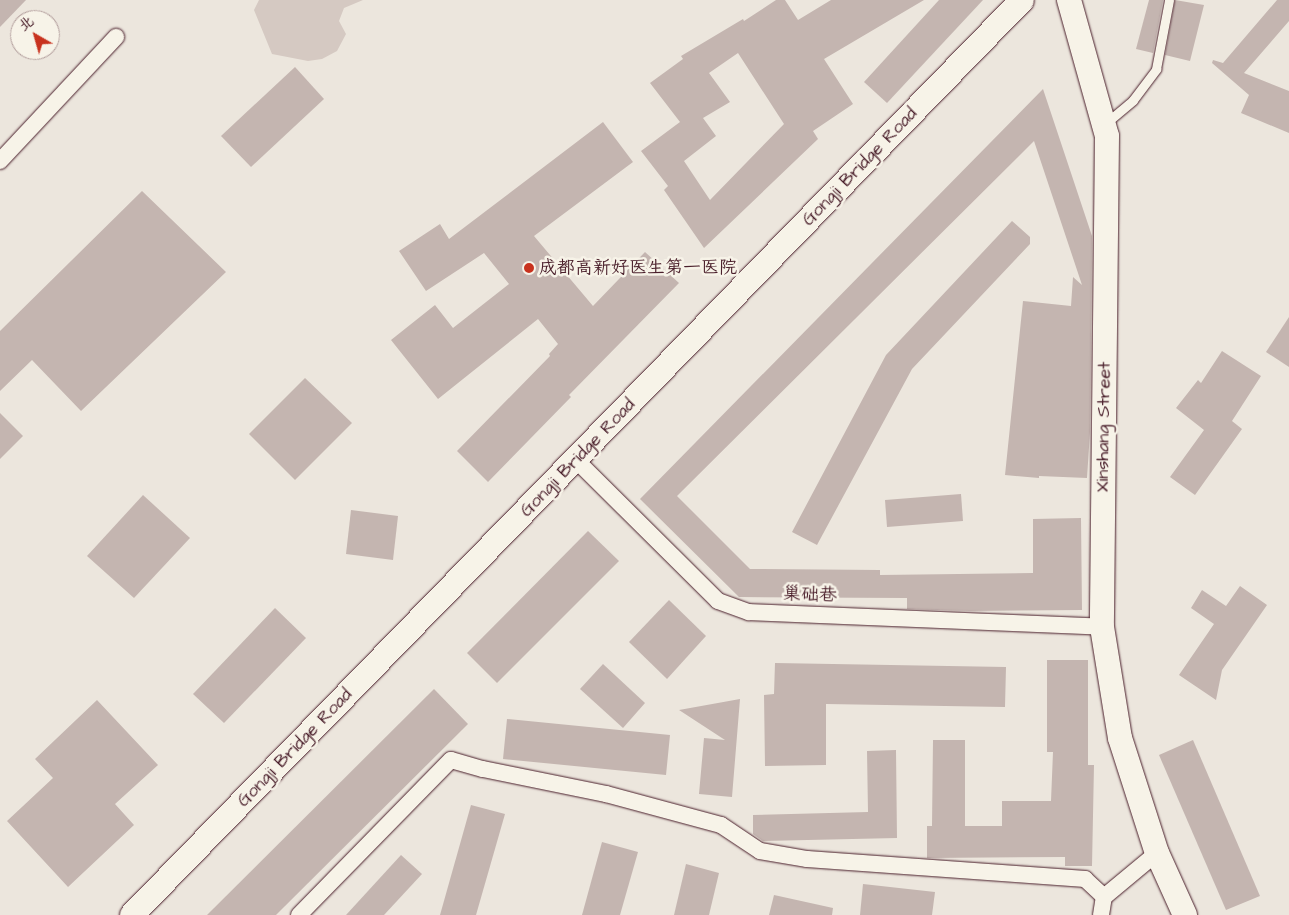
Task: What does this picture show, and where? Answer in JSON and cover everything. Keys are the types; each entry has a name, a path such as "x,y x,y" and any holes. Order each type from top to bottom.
{"main road":[{"name":"Gongji Bridge Road","path":"132,915 1022,0"},
{"name":"Xinshang Street","path":"1069,0 1107,136 1102,627 1120,738 1158,852"},
{"path":"1158,852 1185,915"},
{"path":"1158,852 1201,915"}],"street":[{"path":"0,161 116,37"},
{"name":"巢础巷","path":"576,460 718,600 749,612 1102,627"},
{"path":"300,915 452,760 483,770 606,794 721,825 760,851 807,860 1085,879 1104,897"},
{"path":"1101,915 1104,897 1158,852"}],"lane":[{"path":"1104,125 1133,100 1156,70 1169,0"}],"shaded area":[{"path":"259,0 363,0 344,8 339,21 346,34 337,51 322,59 308,61 272,54 254,10"}],"building":[{"path":"0,0 26,0 16,10 10,10 10,17 0,27"},
{"path":"776,0 785,0 798,20 831,0 924,0 824,59 853,104 813,131 818,139 704,248 664,190 668,186 641,151 680,122 650,83 683,59 681,56 743,19 744,21","holes":["738,53 784,124 710,200 684,161 716,136 703,118 730,102 709,73"]},
{"path":"939,0 983,0 887,103 864,82"},
{"path":"1149,0 1163,0 1153,53 1136,49"},
{"path":"1175,0 1204,5 1190,61 1165,55"},
{"path":"1277,0 1289,0 1289,21 1244,73 1289,91 1289,133 1241,113 1249,95 1212,63 1213,60 1223,63"},
{"path":"295,67 324,99 251,167 221,136"},
{"path":"1043,89 1092,236 1090,432 1087,478 1039,476 1039,478 1005,475 1023,301 1071,306 1073,277 1082,285 1034,141 677,496 750,569 880,570 880,575 1033,573 1033,519 1081,518 1082,610 969,611 907,609 907,598 739,597 640,499"},
{"path":"603,122 633,162 534,236 593,306 645,252 679,283 569,395 571,397 488,482 457,451 550,356 549,354 558,344 538,319 438,399 391,340 435,305 453,328 509,284 484,253 426,291 399,251 440,224 449,239"},
{"path":"142,191 226,272 81,411 32,360 0,391 0,331"},
{"path":"1012,221 1030,237 1030,244 912,369 817,545 792,532 886,355"},
{"path":"1289,317 1289,367 1266,352"},
{"path":"1222,351 1261,376 1232,421 1242,429 1195,495 1170,477 1204,430 1176,408 1198,380 1201,383"},
{"path":"305,378 352,423 295,480 249,434"},
{"path":"0,413 23,436 0,459"},
{"path":"961,494 963,521 887,527 885,500"},
{"path":"143,495 190,538 134,598 87,556"},
{"path":"351,510 398,516 393,560 346,554"},
{"path":"588,531 619,561 497,683 467,653"},
{"path":"1240,586 1267,605 1222,670 1216,700 1179,675 1214,624 1191,608 1202,590 1226,606"},
{"path":"669,600 706,636 667,679 629,642"},
{"path":"275,608 306,638 224,723 193,694"},
{"path":"1047,660 1088,660 1088,765 1094,765 1092,866 1065,866 1065,857 927,858 927,826 932,826 933,740 965,740 965,826 1002,826 1002,801 1051,801 1053,752 1047,752"},
{"path":"775,663 1006,667 1005,707 826,704 826,765 765,766 764,695 774,694"},
{"path":"603,664 645,703 623,728 580,689"},
{"path":"434,689 468,724 276,915 207,915"},
{"path":"740,699 732,797 699,794 704,738 725,740 679,710"},
{"path":"97,700 158,765 115,804 134,825 68,887 7,821 53,778 35,759"},
{"path":"507,719 670,735 666,775 503,759"},
{"path":"1193,740 1260,896 1226,910 1159,755"},
{"path":"896,750 897,838 763,841 753,834 753,815 868,812 867,751"},
{"path":"471,805 505,814 476,915 440,915"},
{"path":"602,842 638,852 620,915 582,915"},
{"path":"401,855 422,874 384,915 346,915"},
{"path":"686,864 719,873 709,915 674,915"},
{"path":"863,884 935,892 932,915 860,915"},
{"path":"774,895 833,908 832,915 769,915"}],"place":[{"name":"成都高新好医生第一医院","path":"529,268"}]}
